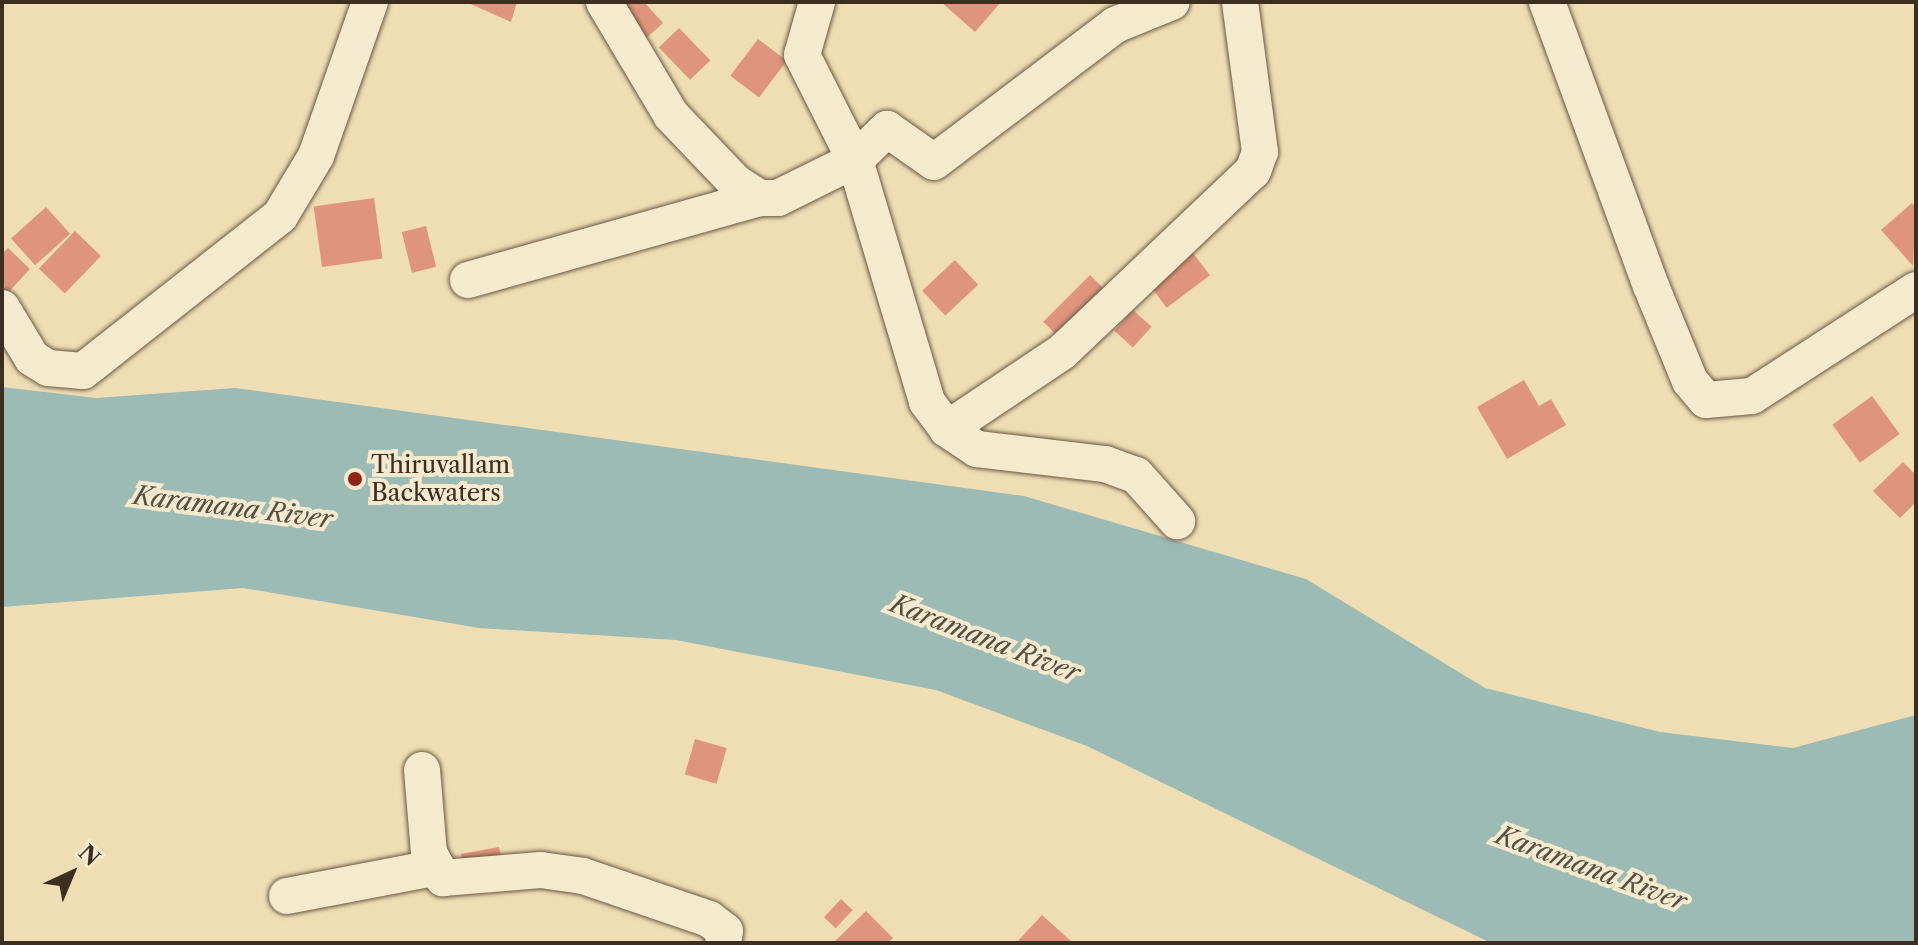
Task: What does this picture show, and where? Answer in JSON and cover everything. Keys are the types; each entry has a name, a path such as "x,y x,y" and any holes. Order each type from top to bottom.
{"street":[{"path":"2,308 32,358 48,368 83,371 280,216 316,156 370,2"},
{"path":"604,2 671,115 760,198"},
{"path":"817,2 802,55 855,160 927,402 947,429 989,452 1105,464 1136,475 1177,521"},
{"path":"468,280 760,198 800,193 855,160 887,129 934,162 1115,25 1172,2"},
{"path":"947,429 1062,352 1253,171 1260,152 1240,2"},
{"path":"1547,2 1657,299 1690,381 1706,400 1752,396 1916,290"},
{"path":"422,770 434,868"},
{"path":"287,896 434,868 459,881 541,870 583,876 709,919 725,931 723,943"}],"water":[{"name":"Karamana River","path":"2,387 96,398 235,388 1024,496 1306,579 1485,688 1660,732 1793,748 1916,715 1916,943 1491,943 1087,746 936,690 676,640 479,628 243,588 2,607"}],"building":[{"path":"466,2 517,2 511,22"},
{"path":"615,2 644,2 663,23 643,41"},
{"path":"941,2 1001,2 975,32"},
{"path":"679,28 710,60 690,80 659,47"},
{"path":"758,39 787,61 759,97 730,76"},
{"path":"374,198 382,258 322,267 314,206"},
{"path":"1912,203 1916,207 1913,266 1881,230"},
{"path":"46,207 70,234 35,265 11,238"},
{"path":"426,226 436,267 412,273 402,232"},
{"path":"75,231 101,256 65,293 39,268"},
{"path":"1187,245 1210,275 1167,308 1144,277"},
{"path":"8,248 30,269 5,296 2,254"},
{"path":"955,260 978,285 945,316 922,291"},
{"path":"1090,275 1113,298 1067,345 1043,322"},
{"path":"1133,310 1152,327 1133,348 1114,331"},
{"path":"1524,380 1539,406 1551,399 1566,425 1507,459 1477,407"},
{"path":"1872,396 1900,434 1860,463 1832,425"},
{"path":"1903,462 1916,475 1916,502 1900,518 1873,491"},
{"path":"695,739 727,748 717,784 685,775"},
{"path":"499,847 502,860 466,878 461,854"},
{"path":"841,899 853,910 836,928 824,917"},
{"path":"866,911 893,938 888,943 833,943"},
{"path":"1042,915 1073,943 1016,943"}],"place":[{"name":"Thiruvallam Backwaters","path":"355,479"}]}
